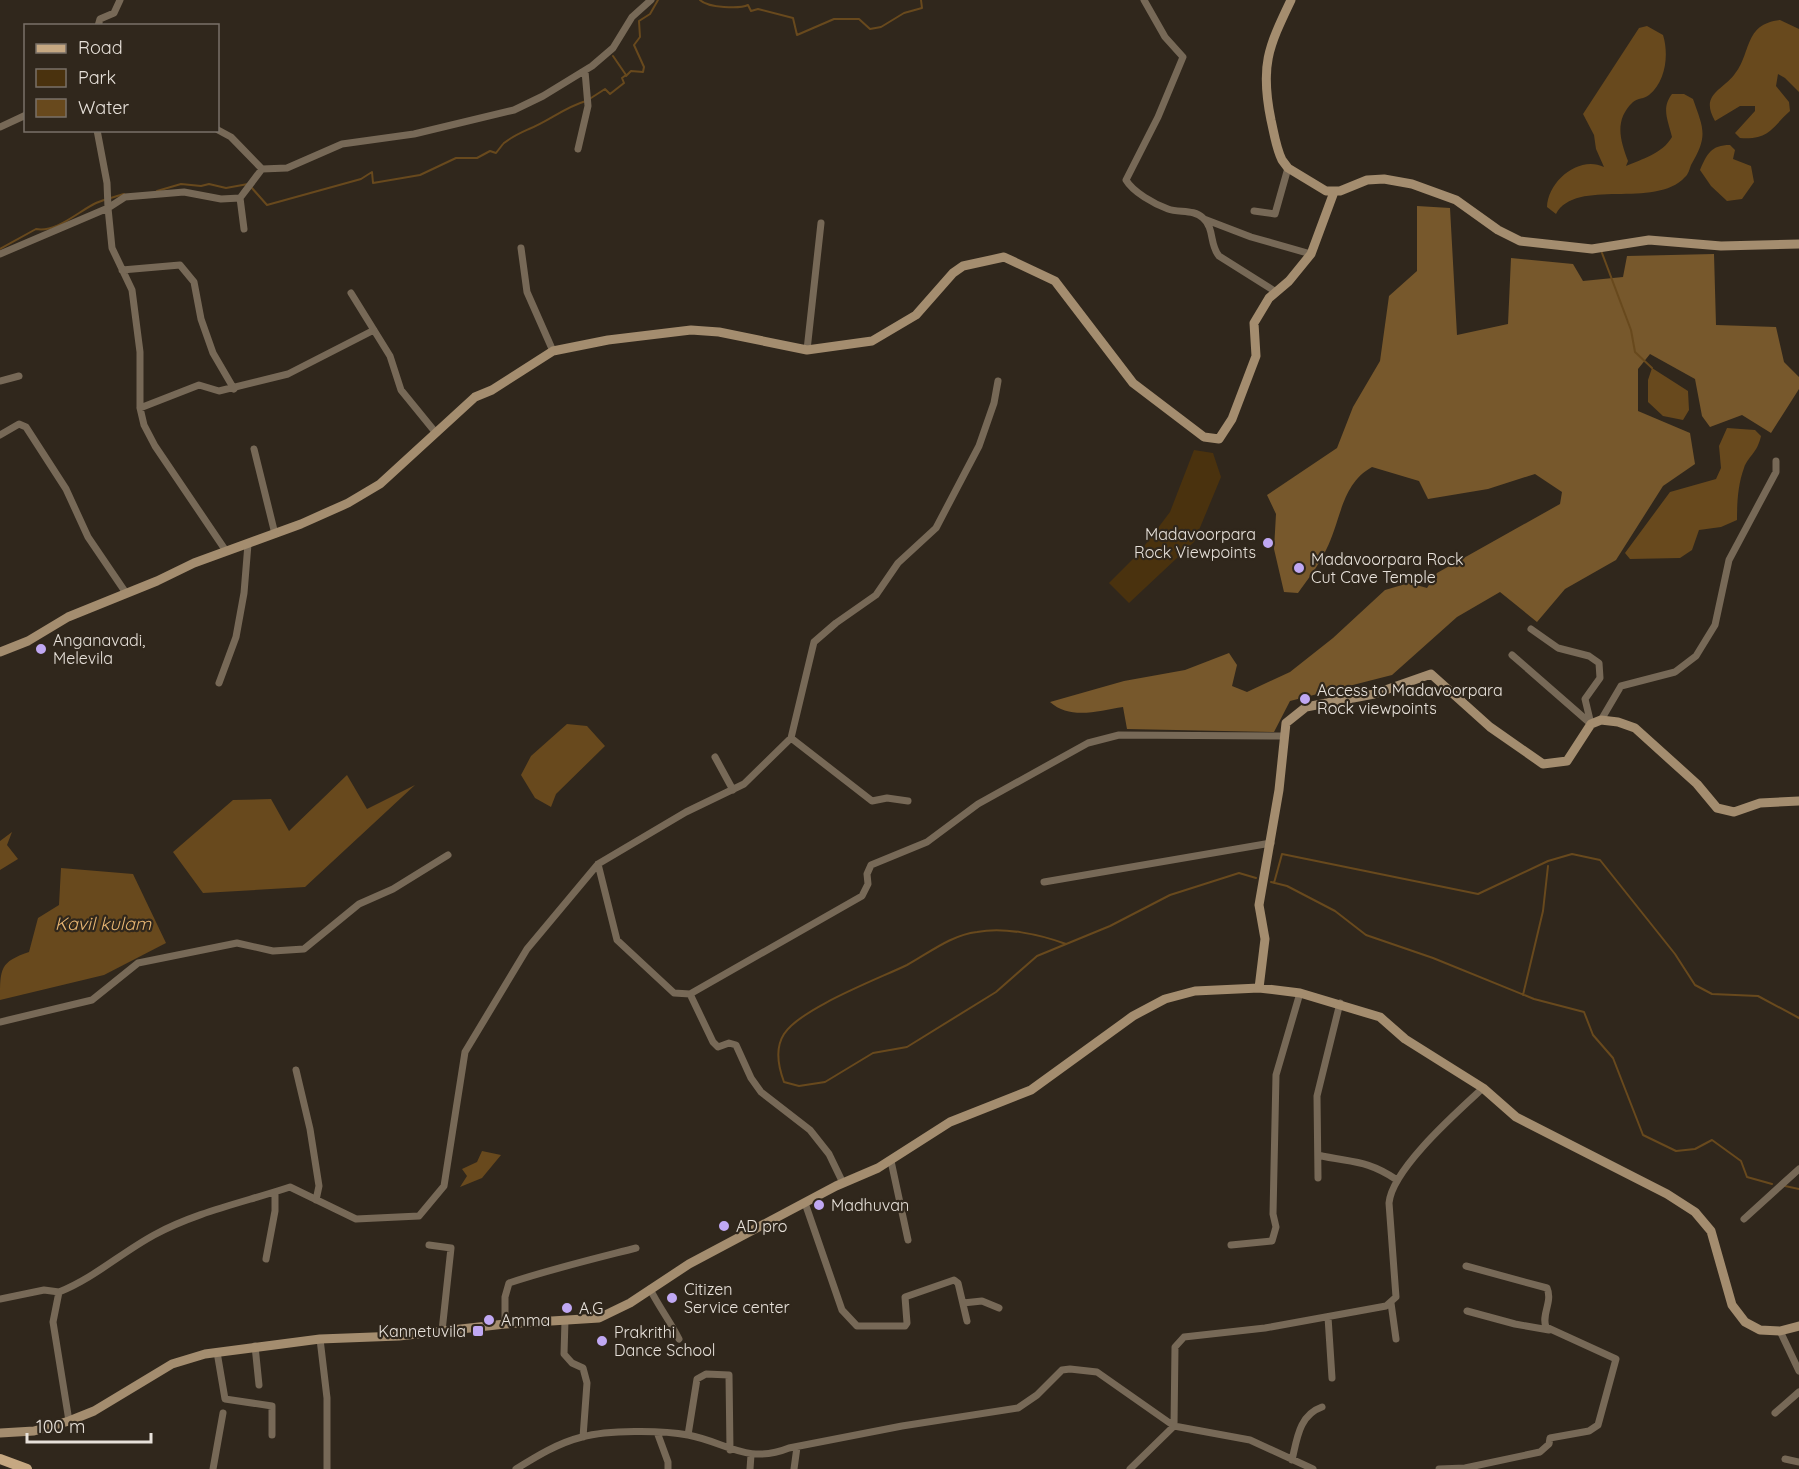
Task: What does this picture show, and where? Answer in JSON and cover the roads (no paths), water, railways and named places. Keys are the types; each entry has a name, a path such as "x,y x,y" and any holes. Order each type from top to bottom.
{"main road":[{"path":"1291,0 1271,42 1265,70 1266,94 1279,153 1288,168 1308,181 1334,192 1367,180 1384,179 1412,184 1456,200 1511,238 1572,247 1592,249 1649,240 1722,246 1799,244"},
{"path":"0,652 28,641 68,617 226,551 323,515 380,484 475,397 492,390 538,358 553,351 608,340 691,330 719,332 807,350 872,341 916,315 953,273 963,266 1004,257 1054,281 1133,383 1204,437 1219,439 1232,419 1256,356 1254,324 1276,292 1289,281 1311,254 1334,192"},
{"path":"1259,988 1265,939 1259,905 1271,843 1283,736 1286,723 1306,707 1374,694 1431,674 1490,727 1543,765 1567,761 1591,724 1601,720 1635,728 1697,784 1717,808 1734,812 1760,803 1799,801"},
{"path":"0,1433 33,1431 69,1421 94,1411 172,1364 217,1352 320,1339 599,1318 688,1264 843,1183 891,1161 950,1122 1031,1090 1133,1016 1165,999 1195,991 1259,988 1300,993 1340,1003 1380,1017 1405,1038 1483,1088 1516,1117 1667,1194 1695,1212 1711,1232 1732,1305 1745,1322 1760,1330 1780,1331 1799,1326"},
{"path":"0,1459 27,1469"}],"street":[{"path":"99,24 100,19 114,13 120,0"},
{"path":"219,131 231,137 262,169 287,168 342,144 414,134 514,110 585,71 613,48 632,17 651,0"},
{"path":"1144,0 1165,37 1183,57 1158,117 1126,180 1130,187 1168,209 1197,214 1204,219 1251,237 1311,254"},
{"path":"578,150 588,106 585,71"},
{"path":"0,127 24,116"},
{"path":"97,132 107,183 112,248 132,290 136,312 140,352 140,408 155,446 226,551"},
{"path":"1254,212 1275,214 1288,168"},
{"path":"244,229 240,198 262,169"},
{"path":"0,254 108,208 125,197 184,192 221,199 240,198"},
{"path":"1204,219 1212,231 1212,248 1219,256 1276,292"},
{"path":"807,350 821,223"},
{"path":"521,248 526,292 553,351"},
{"path":"122,270 180,265 194,282 201,319 213,353 234,389"},
{"path":"351,293 390,356 401,390 436,433"},
{"path":"140,408 199,385 219,391 288,374 374,330"},
{"path":"0,381 19,376"},
{"path":"0,1299 44,1290 59,1292 82,1283 155,1235 200,1215 290,1187 356,1219 419,1216 444,1186 465,1052 527,948 598,864 686,812 744,784 791,738 814,642 836,623 876,595 898,563 936,528 979,446 994,403 998,381"},
{"path":"0,435 19,424 26,427 66,489 88,537 126,593"},
{"path":"254,448 275,534"},
{"path":"1601,720 1621,686 1655,675 1675,672 1696,656 1715,624 1729,560 1776,472 1776,461"},
{"path":"219,683 236,637 244,593 248,544"},
{"path":"1531,629 1558,648 1589,656 1599,663 1600,678 1585,699 1591,724"},
{"path":"1512,655 1591,724"},
{"path":"598,864 617,940 674,993 690,994 862,896 868,884 867,874 871,865 878,860 927,842 978,804 1088,742 1119,735 1283,736"},
{"path":"791,738 872,801 887,798 908,801"},
{"path":"714,757 733,790"},
{"path":"1044,882 1271,843"},
{"path":"0,1022 92,1000 138,963 237,944 273,951 304,949 359,904 393,889 448,855"},
{"path":"1231,1245 1272,1241 1276,1227 1273,1214 1276,1076 1300,993"},
{"path":"690,994 713,1042 718,1047 729,1043 736,1045 751,1078 761,1092 810,1130 829,1154 843,1183"},
{"path":"1318,1178 1317,1096 1340,1003"},
{"path":"296,1070 310,1129 319,1186 316,1200"},
{"path":"1130,1469 1174,1426 1175,1347 1184,1337 1193,1334 1254,1330 1328,1317 1386,1306 1396,1297 1389,1203 1397,1180 1434,1135 1483,1088"},
{"path":"1318,1155 1357,1160 1379,1167 1397,1180"},
{"path":"891,1161 908,1240"},
{"path":"1744,1219 1799,1169"},
{"path":"266,1259 275,1211 275,1192"},
{"path":"805,1203 842,1310 857,1326 905,1326 907,1323 905,1297 952,1280 957,1281 967,1321"},
{"path":"429,1245 452,1248 442,1331"},
{"path":"504,1324 505,1297 509,1283 546,1273 566,1264 585,1263 636,1248"},
{"path":"1466,1266 1547,1288 1550,1300 1544,1322 1550,1330"},
{"path":"650,1289 658,1305 668,1314 678,1339"},
{"path":"59,1292 53,1322 69,1421"},
{"path":"963,1303 982,1301 999,1308"},
{"path":"1391,1302 1396,1340"},
{"path":"1439,1469 1465,1468 1540,1452 1549,1444 1550,1438 1589,1431 1598,1425 1616,1359 1550,1330 1515,1324 1467,1311"},
{"path":"1328,1317 1332,1378"},
{"path":"565,1320 564,1354 569,1360 583,1368 587,1383 583,1437"},
{"path":"1780,1331 1799,1371"},
{"path":"320,1339 327,1398 327,1469"},
{"path":"255,1346 259,1385"},
{"path":"217,1352 225,1399 272,1406 272,1435"},
{"path":"516,1469 546,1450 583,1437 657,1432 688,1435 730,1450 771,1456 797,1447 902,1426 1017,1408 1037,1395 1062,1370 1070,1369 1097,1372 1174,1426 1250,1440 1313,1469"},
{"path":"688,1435 697,1379 706,1374 729,1375 730,1450"},
{"path":"1775,1413 1799,1392"},
{"path":"1292,1460 1300,1425 1313,1410 1322,1407"},
{"path":"213,1469 223,1413"},
{"path":"657,1432 668,1462 668,1469"},
{"path":"794,1469 797,1447"},
{"path":"750,1469 752,1455"},
{"path":"1785,1459 1799,1462"}],"water":[{"path":"1780,20 1799,29 1799,92 1778,74 1776,86 1789,102 1790,111 1764,135 1740,138 1735,133 1755,111 1755,106 1740,106 1715,121 1711,112 1711,99 1740,67 1750,41 1760,27"},
{"path":"1647,26 1663,35 1666,50 1665,67 1655,89 1647,96 1633,102 1623,116 1620,130 1628,161 1626,166 1651,155 1668,143 1672,137 1666,114 1667,104 1672,94 1684,94 1693,99 1702,126 1700,147 1688,173 1672,187 1655,192 1580,197 1566,203 1556,214 1547,207 1549,197 1553,188 1566,173 1585,165 1594,164 1604,167 1596,149 1594,135 1583,114 1639,28"},
{"path":"1730,145 1735,150 1733,159 1751,166 1754,182 1742,199 1727,201 1711,186 1700,170 1710,151"},
{"path":"1652,368 1688,391 1689,410 1683,420 1663,416 1648,402 1648,380"},
{"path":"1727,428 1755,430 1761,436 1742,474 1738,493 1737,520 1721,527 1699,530 1692,550 1680,558 1630,559 1625,553 1670,492 1716,479 1721,468 1719,446"},
{"path":"567,724 587,726 605,746 556,794 551,807 535,798 521,775 531,756"},
{"path":"347,775 367,809 415,785 305,887 203,893 173,852 233,800 271,799 289,831"},
{"path":"12,832 7,845 18,859 0,870 0,841"},
{"name":"Kavil kulam","path":"61,868 133,874 166,943 104,975 0,1000 0,980 7,963 29,952 38,918 59,905"},
{"path":"482,1151 501,1155 482,1178 460,1187 467,1176 462,1169 477,1162"}],"waterway":[{"path":"626,76 631,71 643,72 644,67 634,45 640,37 639,21 650,14 658,0"},
{"path":"700,0 710,5 724,7 748,5 751,11 758,9 793,18 797,35 834,19 859,19 870,29 881,27 904,13 922,8 921,0"},
{"path":"591,98 605,89 610,94 624,83 622,78 626,75 613,56"},
{"path":"504,143 586,101"},
{"path":"251,187 267,205 361,179 372,172 373,183 420,175 456,158 477,158 490,151 496,153 503,144"},
{"path":"157,191 181,184 201,186 209,184 226,188 248,184"},
{"path":"0,249 36,229 59,225 96,203 124,194"},
{"path":"1602,253 1631,330 1635,352 1652,368"},
{"path":"1274,883 1282,854 1478,894 1548,861 1572,854 1600,860 1675,954 1695,985 1712,994 1758,996 1799,1018"},
{"path":"1523,995 1543,911 1548,866"},
{"path":"1066,944 1033,934 999,930 967,934 949,941 907,965 823,1004 793,1024 781,1039 778,1051 784,1082 799,1086 825,1082 873,1053 907,1047 996,992 1037,956 1110,926 1170,895 1239,873 1256,878"},
{"path":"1271,882 1287,886 1335,911 1366,935 1433,958 1534,999 1584,1012 1593,1035 1613,1058 1643,1135 1676,1151 1695,1149 1712,1140 1741,1161 1747,1177 1772,1184"},
{"path":"1785,1186 1799,1189"}],"place":[{"name":"Madavoorpara Rock Viewpoints","path":"1268,543"},
{"name":"Madavoorpara Rock Cut Cave Temple","path":"1299,568"},
{"name":"Anganavadi, Melevila","path":"41,649"},
{"name":"Access to Madavoorpara Rock viewpoints","path":"1305,699"},
{"name":"Madhuvan","path":"819,1205"},
{"name":"AD pro","path":"724,1226"},
{"name":"Citizen Service center","path":"672,1298"},
{"name":"A.G","path":"567,1308"},
{"name":"Amma","path":"489,1320"},
{"name":"Kannetuvila","path":"478,1331"},
{"name":"Prakrithi Dance School","path":"602,1341"}]}
